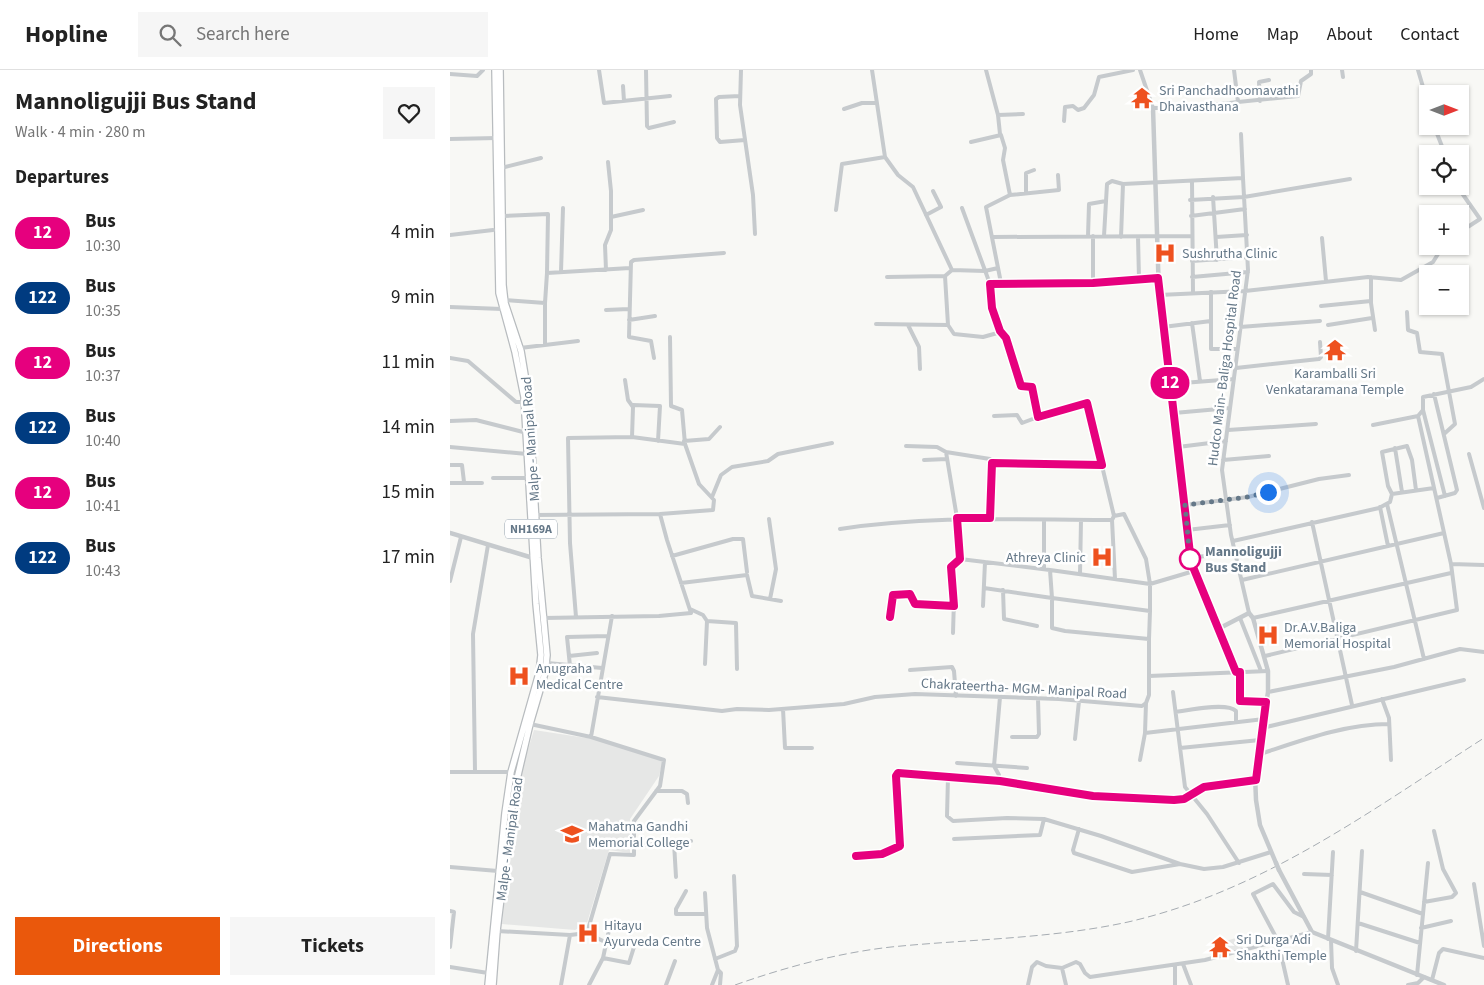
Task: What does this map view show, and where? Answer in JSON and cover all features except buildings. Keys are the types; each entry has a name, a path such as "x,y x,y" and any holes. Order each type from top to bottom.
{"highway":[{"name":"Malpe - Manipal Road","path":"493,985 496,931 511,772 541,664 536,515 529,399 520,348 502,300 495,70"},
{"name":"Malpe - Manipal Road","path":"488,985 498,871 516,780 547,663 544,618 539,604 533,558 524,402 515,352 502,309 500,70"}],"street":[{"path":"450,74 469,77 477,76 482,70"},
{"path":"598,70 604,103 647,100 670,96"},
{"path":"646,70 648,127 674,122"},
{"path":"741,70 740,96 753,196 755,234"},
{"path":"872,70 885,158 898,175 913,187 952,270"},
{"path":"986,70 998,115 1000,134 1005,148 1003,160 1010,195"},
{"path":"1064,121 1065,108 1073,106 1078,110 1084,108 1094,95 1098,77 1132,70"},
{"path":"1140,70 1153,108 1157,182 1159,296 1190,558 1218,629 1238,672 1240,701 1266,702"},
{"path":"1234,70 1238,102"},
{"path":"1153,108 1187,108 1298,96 1301,81 1311,71 1317,70"},
{"path":"1342,70 1343,77"},
{"path":"1418,70 1422,85"},
{"path":"1260,101 1259,82 1269,80"},
{"path":"623,86 624,102"},
{"path":"740,96 717,98 717,138 720,142 745,140"},
{"path":"844,108 862,103 876,103"},
{"path":"998,115 1023,114"},
{"path":"971,142 1000,134"},
{"name":"Hudco Main- Baliga Hospital Road","path":"1241,134 1248,272 1222,470 1235,552 1251,616"},
{"path":"450,139 496,138"},
{"path":"501,168 541,158"},
{"path":"836,210 842,164 885,158"},
{"path":"606,270 605,245 611,230 608,162"},
{"path":"1026,192 1027,172 1034,170"},
{"path":"1001,283 986,208 1010,195 1059,190 1058,175"},
{"path":"1104,236 1107,184 1112,181 1123,184 1243,178"},
{"path":"1190,200 1213,197 1244,197 1350,179"},
{"path":"1192,181 1190,200 1193,294"},
{"path":"1122,237 1123,184"},
{"path":"926,215 941,207 933,191"},
{"path":"1463,195 1480,219"},
{"path":"1213,197 1217,260"},
{"path":"1088,236 1088,204 1106,201"},
{"path":"561,272 563,208"},
{"path":"962,208 990,284 992,308 1001,332 1006,338 1021,386 1032,387 1038,417"},
{"path":"1191,216 1245,209"},
{"path":"611,217 642,210"},
{"path":"502,216 548,214 544,344"},
{"path":"1469,226 1484,216"},
{"path":"450,235 493,230"},
{"path":"1216,236 1247,235"},
{"path":"1093,236 1093,283"},
{"path":"993,237 1192,236"},
{"path":"1138,237 1139,279"},
{"path":"1322,238 1326,281"},
{"path":"654,358 652,341 630,338 630,268 634,260 724,254"},
{"path":"1159,296 1245,291 1371,277 1401,280 1433,262 1437,255"},
{"path":"1192,261 1248,257"},
{"path":"547,273 630,268"},
{"path":"887,277 945,276 952,270 984,271 998,268"},
{"path":"1192,277 1248,272"},
{"path":"945,276 948,324 954,334 983,337 1001,332"},
{"path":"1371,277 1370,301 1375,330"},
{"path":"990,284 1093,283 1158,278"},
{"path":"1211,292 1211,349 1237,349"},
{"path":"502,300 545,303"},
{"path":"1321,306 1370,301"},
{"path":"450,307 502,309"},
{"path":"606,310 629,310"},
{"path":"1407,312 1408,330 1417,333 1420,352 1442,354 1455,424 1444,434"},
{"path":"629,320 655,316"},
{"path":"1328,326 1372,318"},
{"path":"1163,327 1211,321"},
{"path":"1240,327 1320,321"},
{"path":"1192,323 1200,381"},
{"path":"876,324 948,324"},
{"path":"908,325 920,347 920,369"},
{"path":"536,515 660,514 712,511 714,502 712,497 699,484 684,443 682,408 671,406 670,337"},
{"path":"520,348 578,341"},
{"path":"1236,368 1319,359 1321,357 1320,342"},
{"path":"450,358 468,361 516,402 524,402"},
{"path":"1170,384 1234,379"},
{"path":"1444,496 1423,410 1423,397 1472,387 1484,379"},
{"path":"625,380 628,400 633,405 660,406 658,441"},
{"path":"1434,394 1457,490 1455,493 1437,498"},
{"path":"994,416 1017,415 1022,423 1087,403 1113,518 1114,579"},
{"path":"632,437 633,405"},
{"path":"1174,413 1230,408"},
{"path":"1373,425 1418,416 1423,410"},
{"path":"1265,656 1414,622 1457,610 1451,564 1418,416"},
{"path":"450,421 476,420 527,433"},
{"path":"1228,430 1316,424"},
{"path":"576,617 569,514 568,438 632,437 684,443 708,439 720,427"},
{"path":"1178,448 1226,441"},
{"path":"712,497 721,475 732,467 768,461 778,454 832,443"},
{"path":"906,446 937,447 946,452 990,459 992,463 990,518"},
{"path":"1233,541 1387,504 1390,502 1392,494 1388,486 1382,452 1395,448 1409,446 1416,490"},
{"path":"450,447 528,454"},
{"path":"1395,448 1402,492"},
{"path":"946,452 957,518 960,559"},
{"path":"1469,454 1482,488 1484,508"},
{"path":"1223,460 1269,456"},
{"path":"924,460 947,460"},
{"path":"992,463 1102,465"},
{"path":"450,465 462,465 464,482"},
{"path":"1185,505 1248,497 1319,478 1349,475"},
{"path":"493,478 529,478"},
{"path":"450,483 482,482"},
{"path":"1392,494 1434,488"},
{"path":"1387,504 1424,659"},
{"path":"1380,507 1388,546"},
{"path":"544,618 659,616 691,613 660,514"},
{"path":"840,528 884,522 957,518 1081,520 1113,518 1124,514 1146,559 1150,584 1150,611 984,588"},
{"path":"769,519 776,569 770,599"},
{"path":"1044,520 1044,569"},
{"path":"1080,574 1081,520"},
{"path":"1312,522 1352,706"},
{"path":"1187,530 1230,526"},
{"path":"450,533 533,558"},
{"path":"1242,580 1444,533"},
{"path":"450,581 461,537"},
{"path":"672,556 733,539 743,539 747,572"},
{"path":"475,771 473,634 488,544"},
{"path":"1190,558 1235,552"},
{"path":"952,633 954,606 951,567 960,559 1150,584 1194,571"},
{"path":"983,606 985,562"},
{"path":"1451,564 1484,565"},
{"path":"1050,570 1052,628 1065,631 1149,639"},
{"path":"1218,629 1240,618 1451,573"},
{"path":"681,584 748,575 751,595 781,600"},
{"path":"1003,590 1004,619 1036,626"},
{"path":"890,617 893,595 910,594 915,604 954,606"},
{"path":"690,609 703,615 708,621 705,664"},
{"name":"Chakrateertha- MGM- Manipal Road","path":"597,697 722,711 844,704 875,697 914,694 1079,701 1142,706 1146,703 1149,695 1150,611"},
{"path":"591,737 612,616"},
{"path":"1251,616 1265,656 1268,671 1268,692 1257,755 1256,780 1260,825 1279,870 1312,932"},
{"path":"1240,618 1261,671"},
{"path":"708,621 732,621 737,624 738,669"},
{"path":"570,666 566,637 608,636"},
{"path":"1268,692 1346,677 1460,650 1484,652"},
{"path":"569,656 597,653"},
{"path":"547,663 602,668"},
{"path":"910,670 952,667 956,696"},
{"path":"1149,676 1268,671"},
{"path":"1262,728 1464,680"},
{"path":"1173,692 1185,787 1239,863"},
{"path":"998,781 999,775 994,766 1000,697"},
{"path":"1012,737 1037,737 1039,734 1038,699"},
{"path":"1382,699 1390,724 1391,760"},
{"path":"1075,739 1079,701"},
{"path":"1140,760 1145,733 1146,703"},
{"path":"1176,712 1210,707 1233,708 1236,711 1236,722"},
{"path":"783,709 785,748 812,748"},
{"path":"1145,733 1264,719"},
{"path":"530,724 591,737 664,760 665,766 656,791 634,821 634,855 610,854 587,933"},
{"path":"1257,755 1348,728 1366,724 1390,724"},
{"path":"1180,748 1260,740"},
{"path":"957,763 1027,768"},
{"path":"450,772 511,772"},
{"path":"856,856 882,854 900,846 896,774 998,781 1093,796 1179,800 1192,795 1204,787 1256,780"},
{"path":"948,777 947,816 953,821 1007,818 1044,819 1080,829 1180,864 1204,869 1239,863 1271,852"},
{"path":"656,791 682,791 687,794 688,803"},
{"path":"954,839 1040,835 1044,819"},
{"path":"1080,829 1073,850 1074,853 1126,871 1180,864"},
{"path":"1424,902 1452,896 1456,892 1443,869 1434,831"},
{"path":"634,846 691,841"},
{"path":"674,842 676,877"},
{"path":"1356,951 1362,851"},
{"path":"1333,852 1330,939 1332,968 1338,985"},
{"path":"1417,975 1428,863"},
{"path":"450,867 498,871"},
{"path":"1304,874 1332,875"},
{"path":"715,959 735,951 737,946 734,876"},
{"path":"1288,985 1278,941 1253,897 1255,892 1273,884 1277,885 1294,912 1304,917"},
{"path":"1474,884 1484,946"},
{"path":"686,891 676,909 676,914 706,914"},
{"path":"1360,892 1423,914"},
{"path":"705,893 707,928 718,970 721,973 720,985"},
{"path":"450,911 454,912 450,947"},
{"path":"1421,928 1451,921"},
{"path":"1358,923 1420,943"},
{"path":"589,985 604,958 609,930"},
{"path":"496,931 570,935 587,933 607,943"},
{"path":"1028,985 1032,967 1037,962 1046,966 1062,968 1078,962 1090,977 1175,966 1312,932 1444,985"},
{"path":"561,985 570,935"},
{"path":"604,958 629,963 632,960 634,947"},
{"path":"1432,980 1439,953 1443,949 1484,958"},
{"path":"666,985 675,961"},
{"path":"1183,964 1191,985"},
{"path":"1175,966 1175,985"},
{"path":"450,967 488,973"},
{"path":"1062,968 1066,985"},
{"path":"712,985 718,970"},
{"path":"1408,985 1418,983 1424,978"}],"shaded area":[{"name":"Mahatma Gandhi Memorial College","path":"534,730 593,739 663,761 659,776 630,819 630,853 609,850 587,923 575,930 502,924 523,766"},
{"path":"1239,937 1243,949 1230,953 1226,941"}],"railway":[{"path":"735,985 773,972 851,953 891,947 1010,938 1099,928 1177,908 1225,890 1314,846 1484,738"}],"bus line":[{"name":"12","path":"856,856 882,854 900,846 896,776 898,773 1000,781 1093,796 1174,800 1184,799 1204,787 1256,780 1257,755 1266,702 1240,701 1240,672 1236,672 1191,562 1158,278 1093,283 994,282 990,284 992,308 1000,331 1006,338 1021,386 1032,387 1038,417 1087,403 1102,465 992,463 990,518 957,518 960,559 951,567 954,606 915,604 910,594 893,595 891,597 890,617"}],"place":[{"name":"Sri Panchadhoomavathi Dhaivasthana","path":"1142,98"},
{"name":"Sushrutha Clinic","path":"1165,253"},
{"name":"Karamballi Sri Venkataramana Temple","path":"1335,350"},
{"name":"Athreya Clinic","path":"1102,557"},
{"name":"Mannoligujji Bus Stand","path":"1190,559"},
{"name":"Dr.A.V.Baliga Memorial Hospital","path":"1268,635"},
{"name":"Anugraha Medical Centre","path":"519,676"},
{"name":"Mahatma Gandhi Memorial College","path":"572,834"},
{"name":"Hitayu Ayurveda Centre","path":"588,933"},
{"name":"Sri Durga Adi Shakthi Temple","path":"1220,947"}],"route":[{"path":"1190,559 1185,505 1248,497 1268,492"}]}
